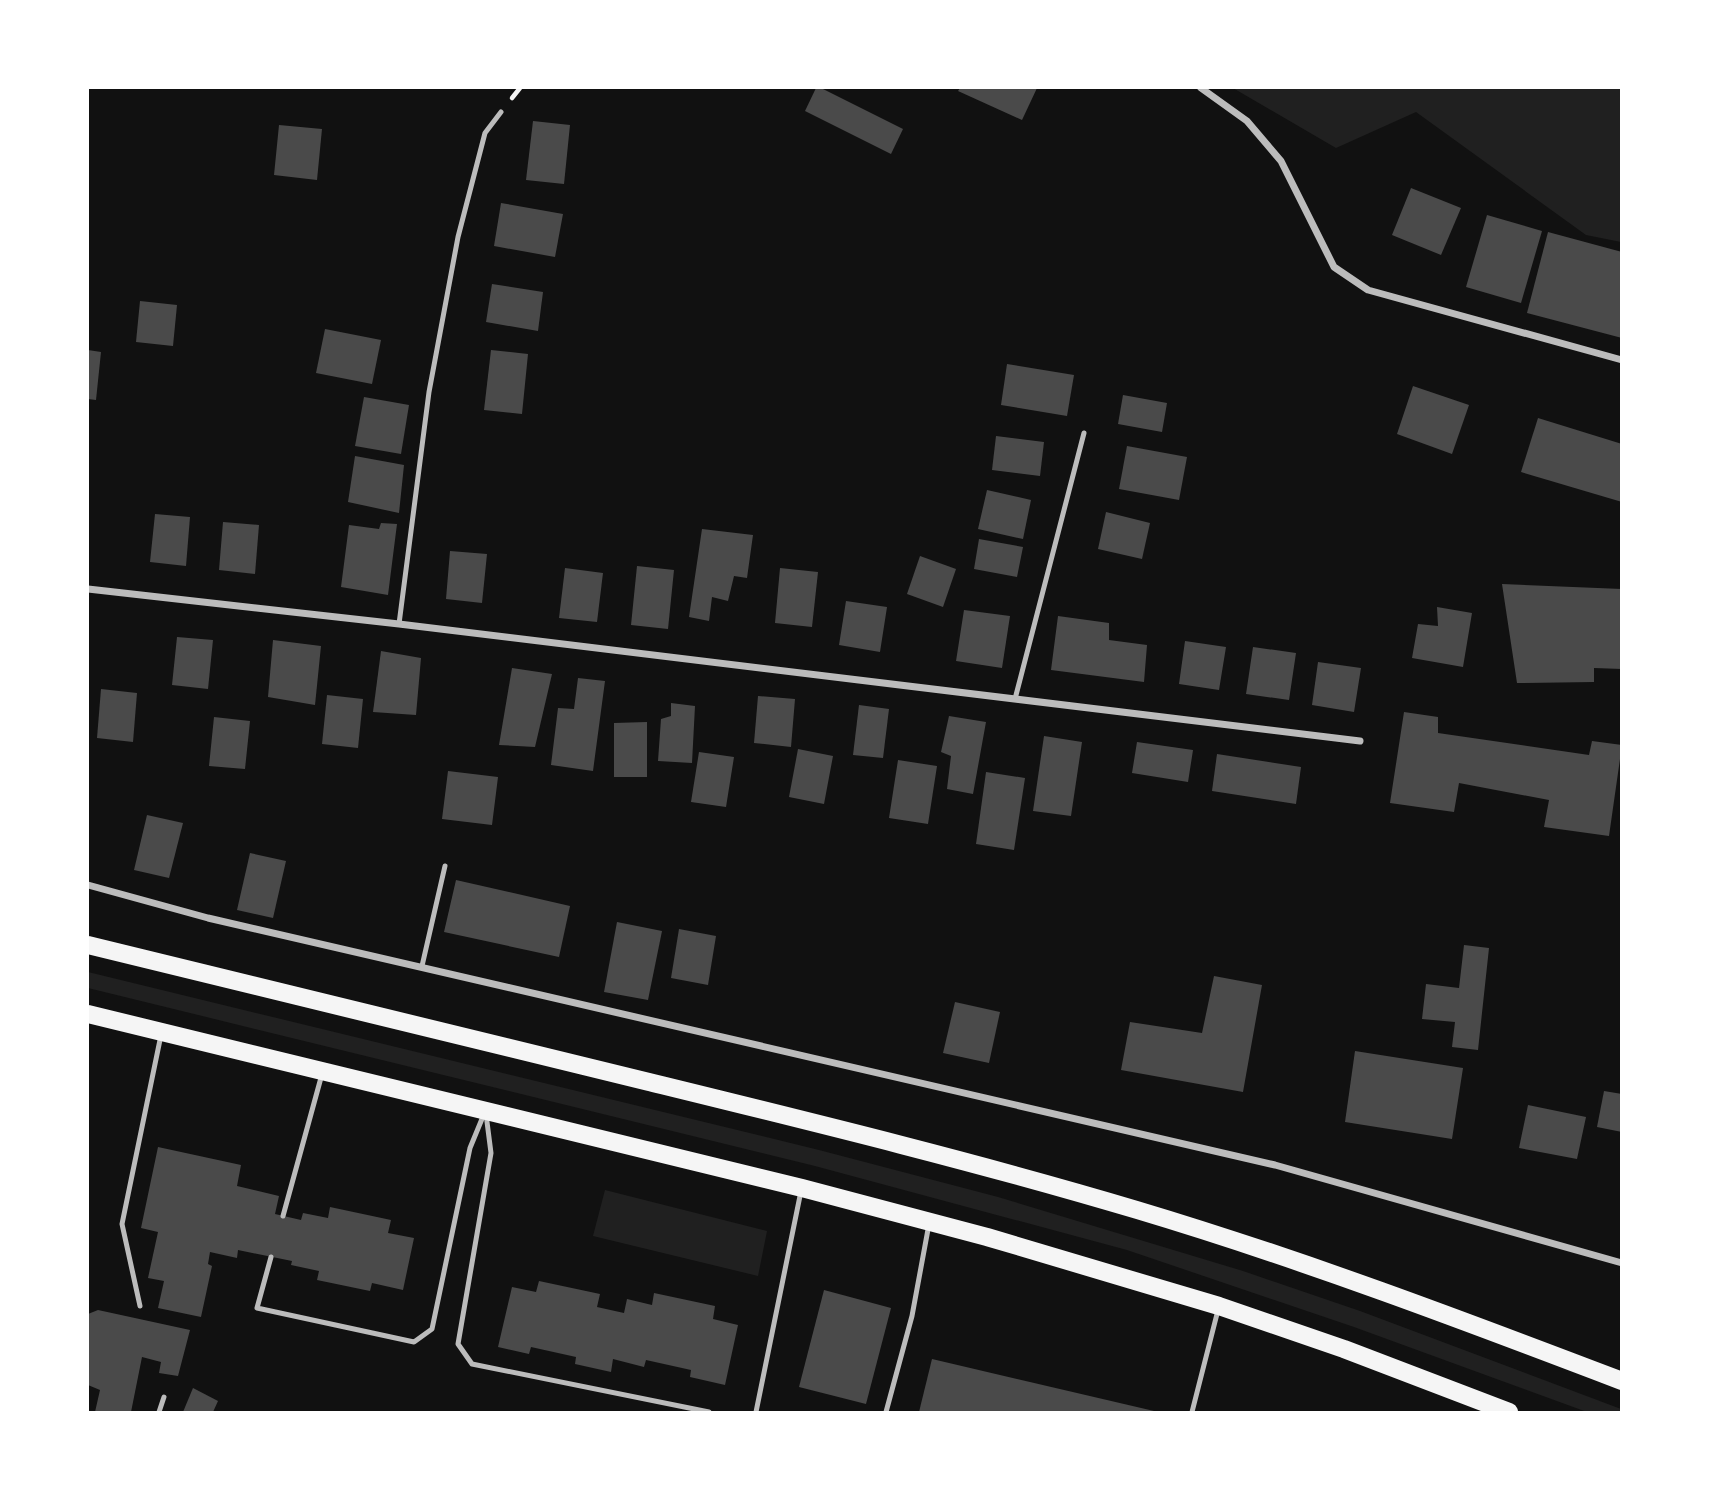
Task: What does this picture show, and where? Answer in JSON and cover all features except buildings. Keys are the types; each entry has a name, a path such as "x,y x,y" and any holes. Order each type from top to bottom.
{"main road":[{"path":"88,945 812,1122 1004,1172 1250,1246 1622,1381"},
{"path":"88,1014 929,1221 1219,1306 1345,1349 1473,1406 1509,1412"}],"street":[{"path":"1201,88 1247,121 1281,162 1334,267 1368,290 1622,360"},
{"path":"88,589 1360,741"},
{"path":"88,885 208,918 1275,1165 1622,1263"}],"lane":[{"path":"398,624 429,392 458,237 485,133 501,112"},
{"path":"1015,699 1084,433"},
{"path":"422,966 445,866"},
{"path":"140,1306 122,1224 162,1032"},
{"path":"283,1216 323,1071"},
{"path":"271,1257 257,1308 414,1342 432,1329 470,1148 485,1111"},
{"path":"485,1111 491,1153 458,1344 472,1364 709,1412"},
{"path":"756,1412 802,1188"},
{"path":"886,1412 912,1316 929,1221"},
{"path":"1192,1412 1219,1306"},
{"path":"159,1412 164,1397"}],"shaded area":[{"path":"1233,88 1621,88 1621,242 1586,235 1416,112 1336,148"},
{"path":"88,972 819,1150 998,1197 1243,1271 1360,1311 1621,1409 1621,1412 1587,1412 1354,1327 1127,1250 815,1166 88,988"},
{"path":"605,1190 767,1231 758,1276 593,1236"}]}
